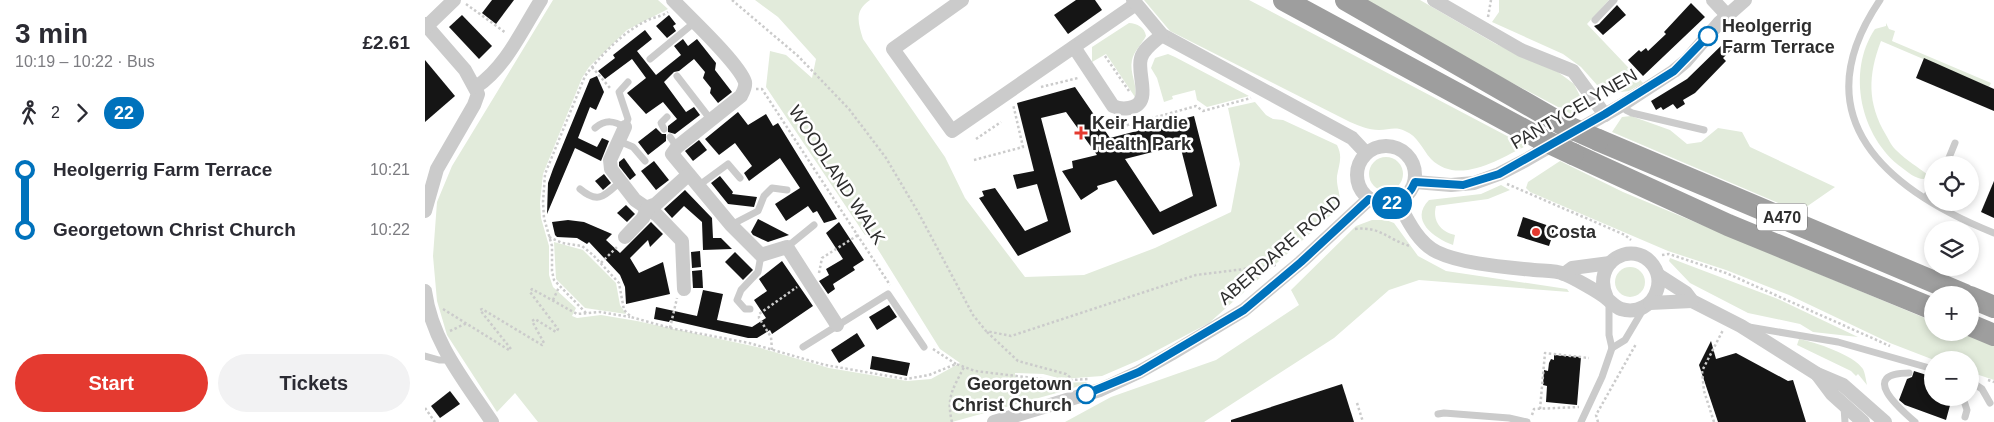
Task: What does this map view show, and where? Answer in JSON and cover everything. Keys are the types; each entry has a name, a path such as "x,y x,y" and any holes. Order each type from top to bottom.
{"highway":[{"name":"A470","path":"1284,0 1539,138 1729,225 1924,305"},
{"name":"A470","path":"1346,0 1561,124 1944,286"},
{"path":"1979,301 1994,307"},
{"path":"1979,329 1994,335"}],"street":[{"path":"425,211 437,169 477,100 476,87 465,70 426,25 454,0"},
{"path":"476,87 493,74 541,0"},
{"path":"962,0 893,49 952,131 1074,47 1135,2 1162,35 1352,138 1366,153"},
{"path":"1434,0 1521,50 1573,71 1605,114"},
{"path":"1713,0 1727,15"},
{"name":"PANTYCELYNEN","path":"1415,182 1451,185 1487,179 1526,160 1622,104 1686,61 1727,15 1745,0"},
{"path":"672,5 695,22 745,81 745,88 741,96 711,120 674,142 672,154 731,225 761,255 787,247 837,325"},
{"path":"1074,47 1113,106 1123,109 1136,106 1142,99 1141,59 1147,48 1162,35"},
{"path":"625,127 609,165 635,200 648,207 678,234 682,240 684,289"},
{"path":"1383,145 1401,149 1413,163 1415,182 1409,194 1398,202 1383,204 1369,199 1362,193 1356,176 1360,159 1366,153 1383,145"},
{"path":"625,237 643,218 648,207 656,204 688,175"},
{"name":"ABERDARE ROAD","path":"994,422 1075,398 1139,372 1244,310 1301,262 1369,199"},
{"path":"1398,202 1415,233 1436,252 1487,264 1564,274 1622,310 1630,311 1647,305 1692,301"},
{"path":"1564,274 1572,268 1609,263 1619,256 1631,254 1643,256 1652,264 1658,275 1687,293 1692,301 1741,326 1817,374 1843,385 1885,422"},
{"path":"1608,300 1602,280 1609,263"},
{"path":"1647,305 1657,290 1658,275"},
{"path":"426,297 437,336 449,360 492,422"},
{"path":"1817,374 1844,406 1863,422"}],"lane":[{"path":"1595,20 1614,0"},
{"path":"1880,0 1859,35 1852,55 1849,70 1850,101 1855,122 1874,156 1889,172 1924,197"},
{"path":"650,59 695,22"},
{"path":"677,76 711,120"},
{"path":"595,128 601,122 615,122 625,127 628,120 619,92 628,82"},
{"path":"1622,104 1626,110 1632,113 1704,130"},
{"path":"664,129 661,123 667,117"},
{"path":"619,141 633,147 645,162"},
{"path":"1950,156 1955,143"},
{"path":"698,186 728,164 740,178"},
{"path":"580,189 589,197 597,199 604,196 621,181"},
{"path":"731,225 758,211 764,196 772,188 787,190"},
{"path":"1947,211 1962,220 1994,233"},
{"path":"787,247 814,225"},
{"path":"750,309 745,309 737,300 741,290 758,272 761,255"},
{"path":"803,347 888,294 924,347"},
{"path":"1608,300 1609,335 1613,348"},
{"path":"1581,422 1613,348 1625,340 1647,305"},
{"path":"1741,326 1837,342 1924,366"},
{"path":"425,356 439,360 449,360"},
{"path":"1909,374 1899,373 1888,379 1884,389 1900,409 1915,422"},
{"path":"1979,388 1990,403"},
{"path":"1844,406 1845,422"},
{"path":"1965,416 1967,410 1966,406"},
{"path":"1438,414 1527,422"}],"path":[{"path":"464,0 516,39"},
{"path":"732,0 798,56 849,109 886,158 918,212 973,315 986,331 1018,361 1066,374 1073,379"},
{"path":"586,313 559,287 552,275 553,258 544,218 545,174 585,76 592,66 633,30 672,5"},
{"path":"1105,56 1134,99"},
{"path":"592,66 611,89 619,92"},
{"path":"1035,88 1078,78"},
{"name":"WOODLAND WALK","path":"745,88 762,89 785,122 890,285 888,294"},
{"path":"1219,107 1243,100"},
{"path":"974,160 1023,147 1014,119 1012,101"},
{"path":"1145,114 1149,119"},
{"path":"976,139 1001,122"},
{"path":"1503,182 1625,235 1631,240"},
{"path":"1342,223 1349,230 1365,228 1380,231 1404,244 1414,247"},
{"path":"549,237 562,243"},
{"path":"601,263 625,237"},
{"path":"1660,255 1669,254 1725,273 1897,348"},
{"path":"986,331 1011,336 1196,275 1301,262"},
{"path":"553,300 559,287"},
{"path":"426,297 509,350 511,349 480,310 482,309 542,345 544,343 533,321 535,318 556,332 558,329 530,292 532,289 577,314 616,313 631,317"},
{"path":"670,328 677,296 684,289"},
{"path":"437,336 467,323"},
{"path":"1714,422 1704,391 1702,372 1723,330"},
{"path":"1598,422 1596,415 1637,337"},
{"path":"924,347 934,349 956,364"},
{"path":"1540,409 1545,353 1589,358"},
{"path":"952,422 948,406 953,390 965,367"},
{"path":"1357,403 1363,422"},
{"path":"1532,415 1535,409 1579,407"},
{"path":"425,408 435,422"}],"green space":[{"path":"553,0 658,0 668,9 627,30 589,67 582,78 543,174 540,202 541,218 549,246 549,275 553,287 576,308 572,316 577,318 601,315 637,321 757,347 829,368 907,381 931,379 960,363 940,349 869,235 865,235 766,87 770,51 786,55 812,78 816,59 778,17 755,0 870,0 861,8 859,13 863,39 945,157 965,198 1025,277 1084,275 1155,248 1231,212 1240,164 1228,108 1255,102 1266,115 1273,119 1283,120 1337,145 1340,157 1337,176 1340,199 1339,208 1209,323 1139,360 1102,376 1062,379 1043,374 1015,373 1015,377 1059,383 1088,382 1071,389 952,422 538,422 515,393 497,412 447,335 437,301 433,256 437,202 452,166"},
{"path":"1144,0 1249,0 1526,146 1479,168 1453,170 1442,167 1431,159 1417,139 1409,133 1398,129 1379,130 1364,128 1170,31"},
{"path":"1355,0 1420,0 1496,44 1558,72 1574,84 1581,98 1584,110 1575,116"},
{"path":"1499,0 1609,0 1587,24 1643,83 1629,91 1605,94 1581,67 1563,54 1492,22 1499,12"},
{"path":"1129,23 1140,26 1146,36 1134,54 1131,65 1136,92 1135,97 1106,54 1092,62 1092,47"},
{"path":"1886,23 1889,29 1895,31 1892,41 1991,83 1989,87 1881,41 1872,77 1871,89 1875,112 1892,145 1924,172 1924,179 1912,175 1887,154 1876,139 1862,103 1860,84 1861,64 1866,46 1875,29 1886,26"},
{"path":"1168,54 1249,96 1207,107 1197,100 1195,90 1172,96 1173,99 1164,102 1157,78 1151,68 1155,58"},
{"path":"1631,116 1670,130 1687,144 1701,142 1718,128 1742,132 1750,147 1835,187 1799,212 1612,132 1622,117"},
{"path":"1386,157 1398,162 1403,174 1398,186 1386,191 1374,186 1369,174 1374,162"},
{"path":"1560,161 1623,192 1924,318 1924,341 1979,341 1979,339 1994,345 1994,380 1979,375 1979,351 1924,351 1924,356 1890,343 1789,295 1726,270 1668,251 1530,192 1526,188 1528,182"},
{"path":"1501,185 1510,190 1488,199 1436,206 1435,216 1439,225 1450,234 1455,235 1453,245 1438,238 1426,227 1422,214 1429,200 1481,194"},
{"path":"1372,220 1386,220 1394,223 1418,256 1446,271 1567,289 1569,292 1419,280 1389,290 1334,338 1204,422 1065,422 1111,397 1216,360 1299,305 1291,290 1356,226"},
{"path":"554,242 583,250 616,283 620,305 626,314 585,308 556,279"},
{"path":"1670,258 1778,299 1858,337 1813,332 1800,324 1748,313 1690,283 1669,261"},
{"path":"1630,267 1636,268 1644,276 1644,288 1636,296 1630,297 1624,296 1616,288 1615,282 1616,276 1624,268"},
{"path":"1799,339 1824,346 1851,359 1863,369 1867,385 1858,374 1856,376 1851,371 1797,345"}],"building":[{"path":"492,0 514,0 496,24 482,13"},
{"path":"1076,0 1095,0 1102,10 1068,34 1054,15"},
{"path":"1691,3 1705,17 1643,76 1628,60 1639,50 1641,52 1646,48 1648,51 1666,34 1664,32"},
{"path":"1617,5 1626,15 1603,35 1594,26 1599,24"},
{"path":"462,15 492,46 479,59 449,27"},
{"path":"669,15 676,24 673,26 676,31 667,38 656,26"},
{"path":"645,30 652,39 637,51 656,75 681,55 674,46 683,39 688,46 697,39 716,63 715,70 732,92 718,103 710,93 711,88 703,78 705,72 694,59 679,71 674,72 664,82 686,112 694,107 700,115 675,134 668,132 668,126 677,119 663,102 646,114 627,93 646,78 632,59 605,79 598,71 615,58 613,55"},
{"path":"1727,40 1734,47 1723,58 1726,61 1695,93 1683,100 1685,104 1677,109 1673,104 1663,110 1661,107 1656,110 1651,101 1687,79"},
{"path":"1924,58 1994,89 1994,111 1916,78"},
{"path":"425,60 455,96 425,122"},
{"path":"597,76 604,92 596,110 590,107 578,138 597,147 602,138 609,141 601,161 575,148 547,214 548,183 553,169 590,79"},
{"path":"1075,87 1110,138 1194,116 1217,206 1153,235 1116,180 1097,186 1098,189 1081,200 1062,171 1073,168 1072,161 1097,155 1066,112 1041,118 1071,232 1018,256 979,198 984,196 982,191 995,188 1025,231 1048,221 1037,184 1017,189 1013,175 1034,171 1017,103","holes":["1180,145 1193,196 1160,212 1125,159"]},
{"path":"738,112 748,125 766,114 773,126 778,123 837,219 824,223 817,211 813,213 808,206 786,221 775,204 800,188 780,158 749,181 744,173 752,166 735,143 719,155 705,139"},
{"path":"656,128 662,134 666,134 666,141 648,155 638,142"},
{"path":"699,140 707,150 693,161 685,151"},
{"path":"624,158 636,175 630,180 619,166 619,162"},
{"path":"654,161 669,180 656,190 641,171"},
{"path":"604,174 611,183 603,190 595,181"},
{"path":"720,176 733,192 732,194 757,197 754,207 728,204 711,183"},
{"path":"1994,181 1994,218 1981,212"},
{"path":"685,190 712,218 713,238 721,238 732,249 703,250 702,222 684,206 672,218 664,209"},
{"path":"626,205 635,214 627,222 617,213"},
{"name":"Costa","path":"1523,217 1555,228 1549,246 1517,236"},
{"path":"758,219 789,235 768,242 753,235 751,232"},
{"path":"568,220 584,222 612,234 606,240 620,253 651,222 663,234 650,247 648,240 630,258 639,273 663,262 670,294 626,304 625,287 620,275 589,242 587,244 577,238 557,237 555,235 552,222"},
{"path":"839,222 864,260 853,267 855,270 833,284 835,289 828,294 819,281 829,275 826,269 843,259 826,233"},
{"path":"700,251 701,267 692,268 691,252"},
{"path":"735,252 753,270 743,280 725,262"},
{"path":"782,261 813,306 772,334 770,330 757,338 748,338 670,320 669,322 654,319 656,307 697,316 703,290 723,294 717,320 752,327 766,318 754,300 767,291 759,279"},
{"path":"702,270 703,288 693,288 692,271"},
{"path":"889,305 897,317 877,330 869,317"},
{"path":"857,333 865,346 839,363 831,350"},
{"path":"1711,341 1716,359 1736,353 1788,381 1793,380 1806,422 1718,422 1699,365"},
{"path":"1554,355 1581,357 1577,405 1546,402 1547,386 1543,385 1544,370 1548,371 1549,363 1551,359 1554,360"},
{"path":"872,356 910,363 907,376 870,369"},
{"path":"1914,371 1924,374 1924,406 1950,406 1946,420 1905,405 1899,400 1907,379 1912,377"},
{"path":"1342,384 1354,422 1231,422 1231,420"},
{"path":"450,391 460,404 440,418 431,406"}],"bus line":[{"name":"22","path":"1086,394 1101,390 1139,372 1244,310 1301,262 1369,199 1383,204 1390,204 1398,202 1409,194 1415,182 1463,185 1499,174 1622,104 1674,71 1686,61 1708,36"}],"place":[{"name":"Heolgerrig Farm Terrace","path":"1708,36"},
{"name":"Keir Hardie Health Park","path":"1081,133"},
{"name":"Costa","path":"1536,232"},
{"name":"Georgetown Christ Church","path":"1086,394"}]}
